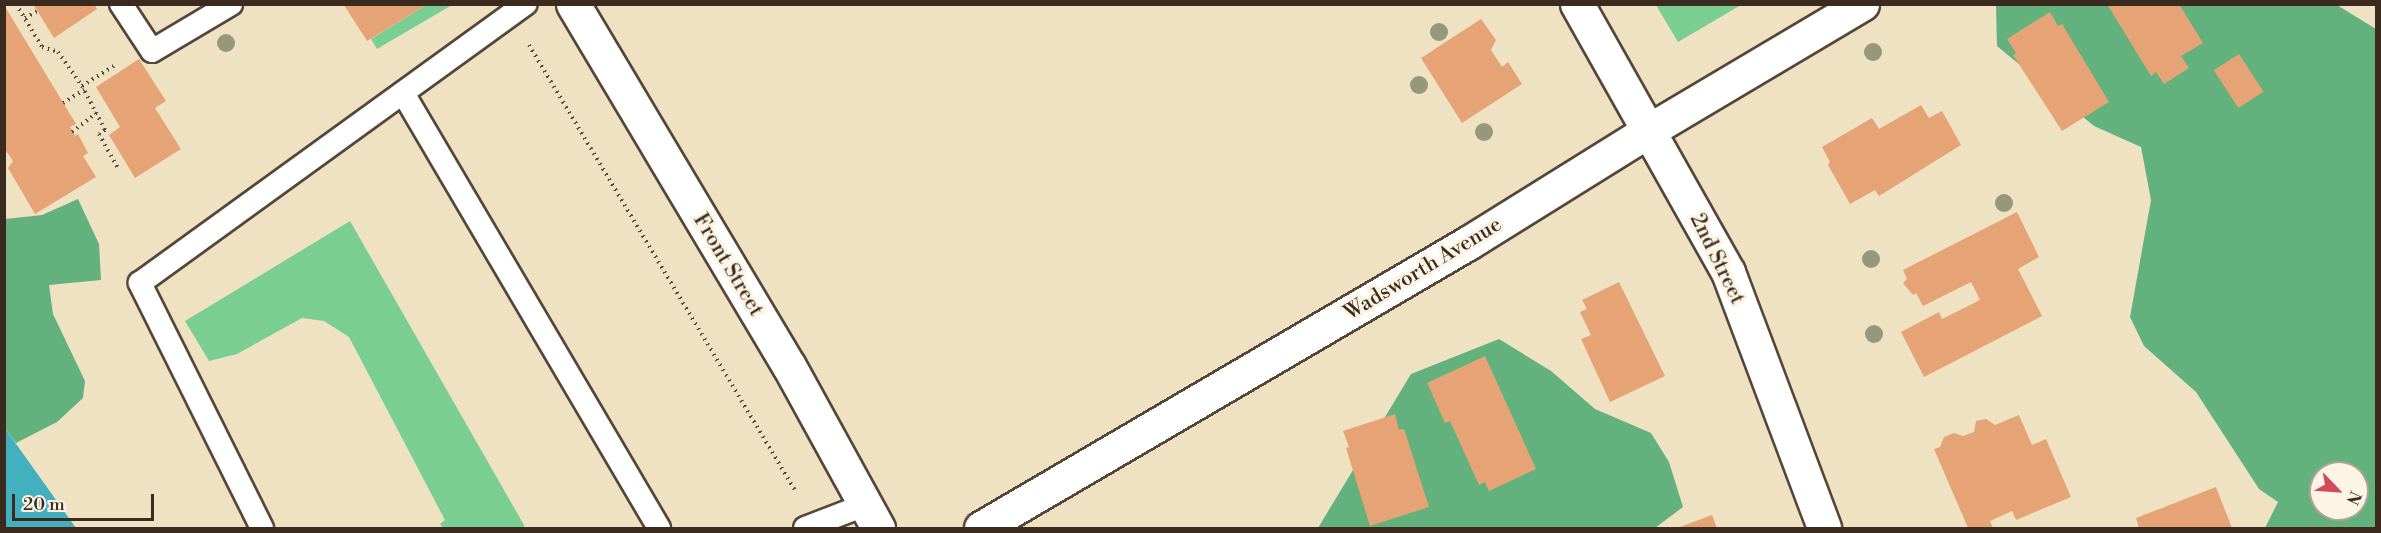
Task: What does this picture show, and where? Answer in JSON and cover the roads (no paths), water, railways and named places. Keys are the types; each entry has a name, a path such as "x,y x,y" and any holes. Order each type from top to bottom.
{"main road":[{"name":"Front Street","path":"573,4 789,366 872,517"},
{"name":"2nd Street","path":"1577,4 1728,272 1824,528"},
{"name":"Wadsworth Avenue","path":"981,528 1468,243 1648,131 1862,4"}],"lane":[{"path":"122,4 152,51 231,4"},
{"path":"262,528 140,283 519,10"},
{"path":"403,93 659,528"},
{"path":"810,526 872,517"}],"water":[{"path":"4,427 29,462 76,528 5,528"}]}
